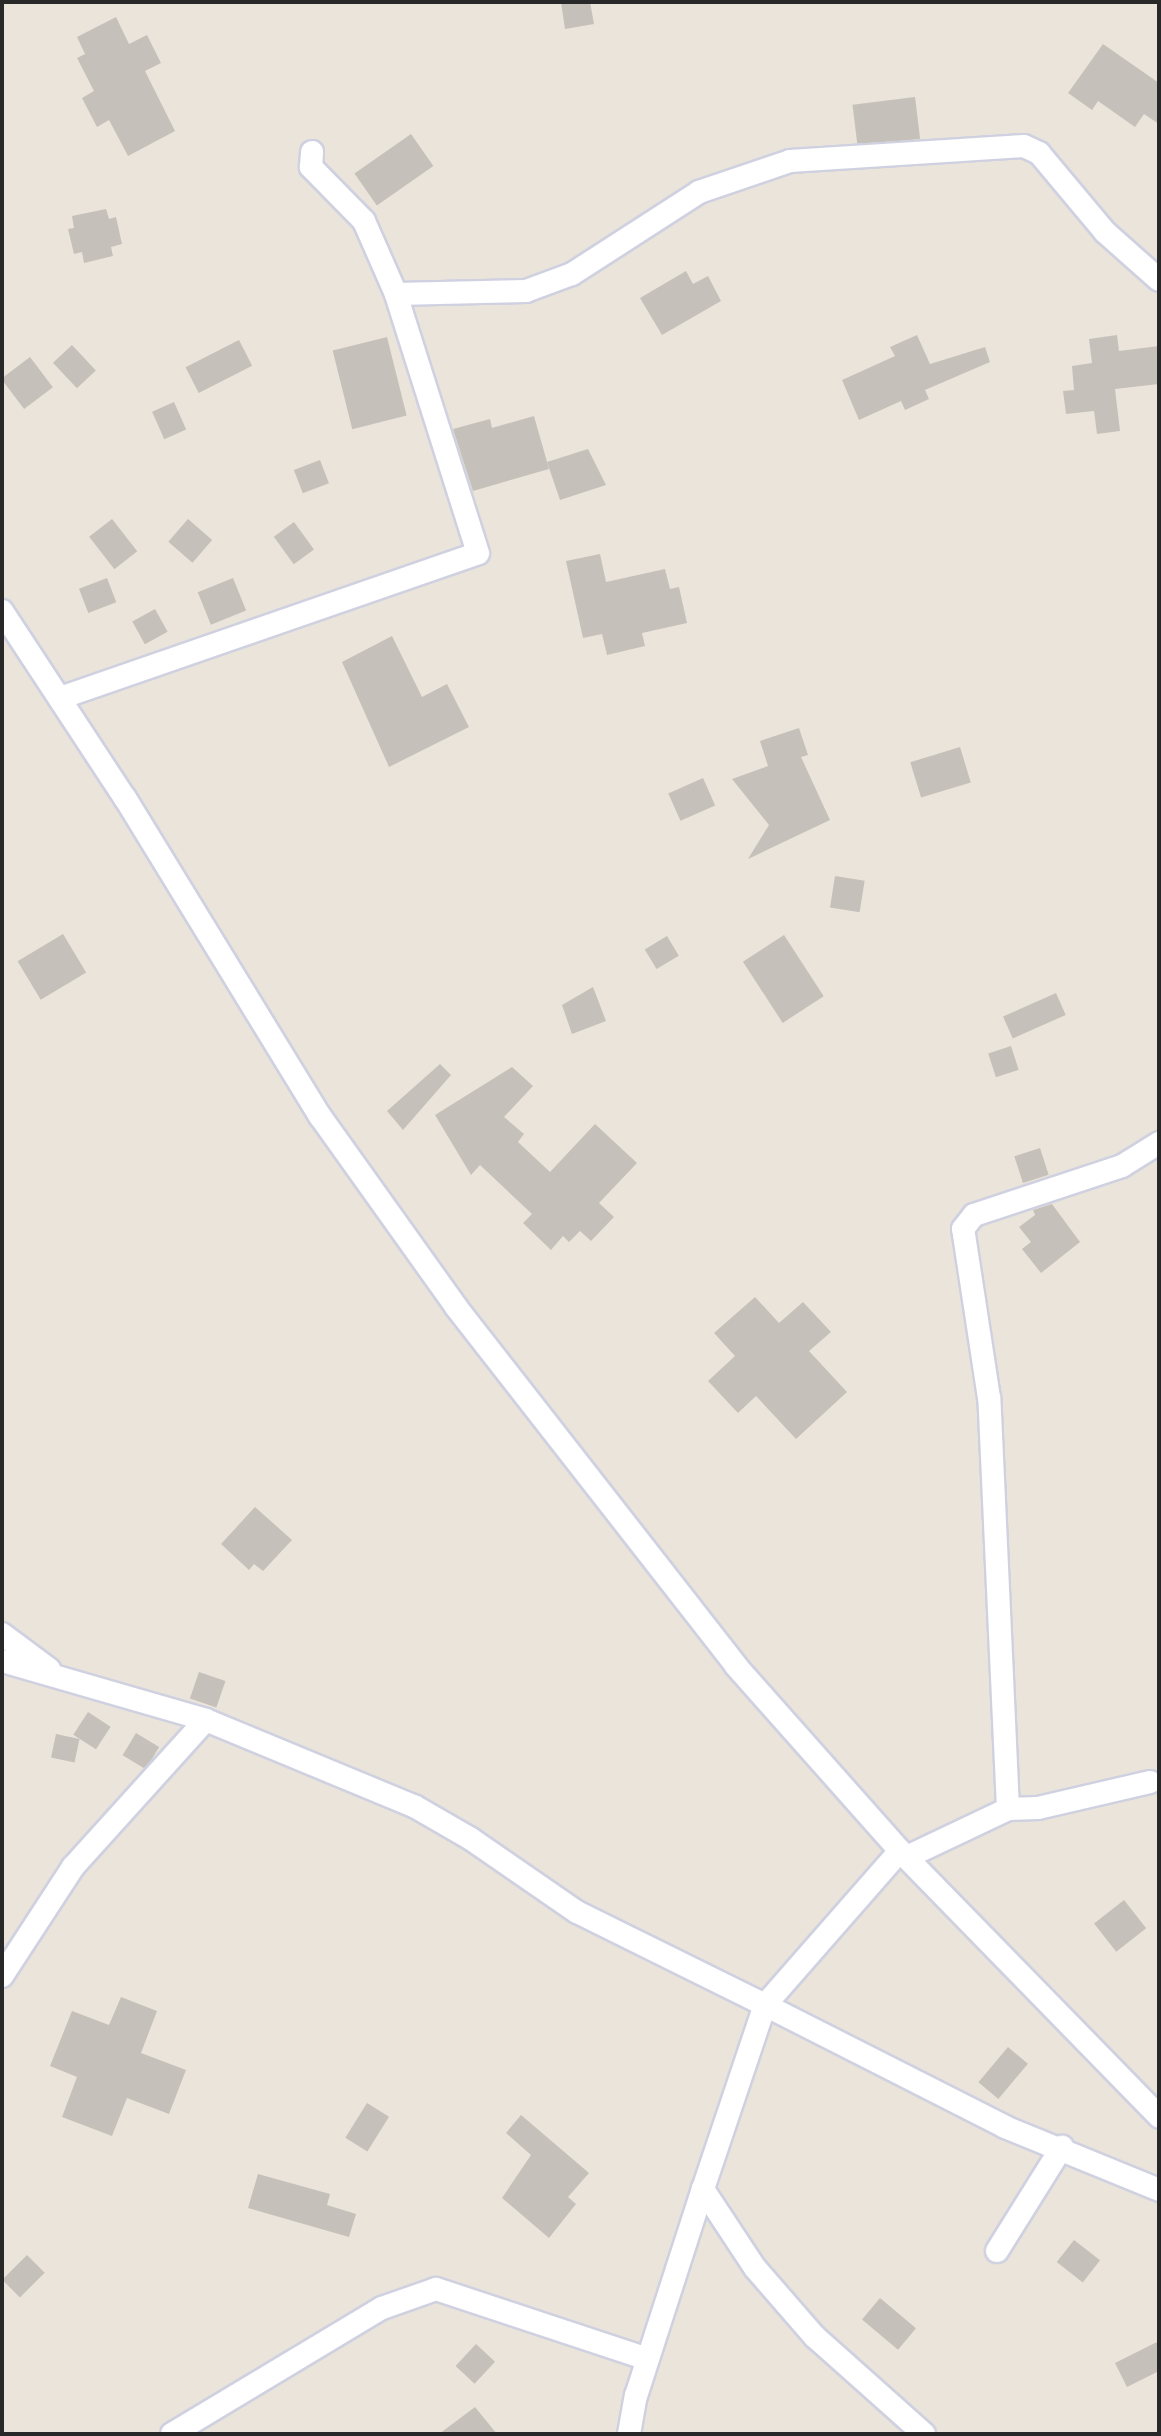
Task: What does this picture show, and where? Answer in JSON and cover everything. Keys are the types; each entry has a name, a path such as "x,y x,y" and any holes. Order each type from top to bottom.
{"street":[{"path":"396,294 526,291 572,274 699,192 790,161 1024,146 1039,153 1105,232 1159,280"},
{"path":"60,698 478,553 396,294 364,221 311,167 312,152"},
{"path":"2,611 60,698 320,1116 447,1294 736,1666 903,1854 1159,2116"},
{"path":"1008,1809 989,1398 963,1229 974,1215 1122,1166 1159,1143"},
{"path":"2,1634 60,1677"},
{"path":"2,1661 206,1720 414,1806 471,1839 577,1912 1005,2127 1062,2147 1159,2190"},
{"path":"2,1976 73,1867 206,1720"},
{"path":"629,2434 648,2359 765,2005 903,1854 1008,1809 1038,1808 1150,1782"},
{"path":"997,2251 1062,2147"},
{"path":"703,2189 755,2268 815,2337 924,2434"},
{"path":"172,2434 382,2308 436,2289 648,2359"}],"building":[{"path":"561,2 590,2 594,24 565,29"},
{"path":"116,17 129,44 147,35 161,63 145,71 175,131 128,156 109,120 97,127 82,98 94,91 77,58 85,54 77,37"},
{"path":"1103,44 1159,83 1159,124 1144,114 1135,127 1098,101 1092,110 1068,93"},
{"path":"915,97 920,139 858,146 852,105"},
{"path":"411,134 433,166 377,206 354,174"},
{"path":"106,209 109,219 116,217 122,244 111,247 113,256 84,263 82,252 74,254 68,229 74,228 72,216"},
{"path":"686,271 693,284 708,276 721,301 662,335 640,298"},
{"path":"917,335 930,364 985,347 990,362 925,390 929,399 905,410 901,401 859,420 842,380 895,356 890,347"},
{"path":"1117,335 1119,351 1159,346 1159,384 1115,389 1120,431 1097,434 1094,411 1066,414 1063,391 1074,390 1072,366 1092,363 1089,339"},
{"path":"387,337 407,416 352,429 333,351"},
{"path":"239,340 252,366 199,393 186,367"},
{"path":"72,345 96,371 77,388 53,363"},
{"path":"30,357 53,387 24,409 2,378"},
{"path":"174,402 186,429 164,439 152,412"},
{"path":"534,416 549,469 473,491 453,429 490,419 492,428"},
{"path":"588,449 606,485 560,500 547,462"},
{"path":"320,460 329,483 303,493 294,470"},
{"path":"112,519 137,551 114,569 89,537"},
{"path":"188,519 212,540 192,563 168,542"},
{"path":"294,522 314,550 294,564 274,537"},
{"path":"600,554 606,582 665,569 670,589 679,587 687,623 642,633 645,646 607,655 602,634 583,638 566,561"},
{"path":"107,578 116,602 88,613 79,589"},
{"path":"233,578 246,610 211,625 198,592"},
{"path":"155,609 168,632 145,644 132,622"},
{"path":"392,636 422,697 447,684 469,727 389,767 342,662"},
{"path":"799,728 808,755 801,757 830,820 748,859 769,825 732,779 768,766 760,741"},
{"path":"960,747 971,782 921,798 910,762"},
{"path":"703,778 715,805 680,821 668,793"},
{"path":"835,876 865,881 860,912 830,908"},
{"path":"63,934 86,973 41,1000 18,961"},
{"path":"784,935 824,996 783,1023 743,962"},
{"path":"667,936 679,956 657,969 645,949"},
{"path":"593,987 606,1021 572,1034 562,1005"},
{"path":"1056,993 1066,1015 1013,1039 1003,1017"},
{"path":"1011,1046 1019,1070 996,1077 988,1053"},
{"path":"440,1064 451,1075 403,1130 387,1111"},
{"path":"512,1067 533,1086 504,1117 524,1134 518,1142 550,1172 595,1124 637,1163 599,1203 614,1217 591,1241 580,1231 569,1242 563,1236 551,1250 523,1223 532,1214 480,1165 471,1175 435,1115"},
{"path":"1040,1148 1049,1175 1023,1183 1014,1156"},
{"path":"1052,1204 1080,1242 1041,1273 1022,1249 1031,1242 1019,1227 1035,1215 1033,1210"},
{"path":"755,1297 779,1323 803,1302 831,1332 809,1351 847,1392 796,1439 756,1396 738,1413 708,1381 735,1356 714,1333"},
{"path":"255,1507 292,1540 263,1571 254,1564 249,1570 221,1544"},
{"path":"199,1672 225,1681 216,1708 190,1698"},
{"path":"88,1712 111,1727 96,1749 73,1735"},
{"path":"136,1733 159,1747 146,1769 123,1755"},
{"path":"56,1734 79,1739 74,1762 51,1757"},
{"path":"1124,1900 1146,1928 1116,1952 1094,1923"},
{"path":"121,1997 157,2011 141,2053 186,2070 169,2114 127,2098 112,2136 62,2117 77,2077 50,2066 72,2011 109,2025"},
{"path":"1008,2047 1028,2064 998,2099 978,2082"},
{"path":"367,2103 389,2117 367,2152 345,2138"},
{"path":"521,2115 589,2173 568,2197 576,2204 549,2238 502,2198 531,2155 506,2133"},
{"path":"258,2174 330,2194 327,2205 356,2214 349,2237 248,2208"},
{"path":"1074,2240 1100,2260 1083,2282 1057,2262"},
{"path":"27,2255 45,2273 20,2297 2,2280"},
{"path":"880,2298 916,2328 898,2350 862,2319"},
{"path":"1159,2341 1159,2371 1127,2387 1115,2363"},
{"path":"476,2344 495,2362 475,2384 456,2366"},
{"path":"475,2407 497,2434 439,2434"}]}
